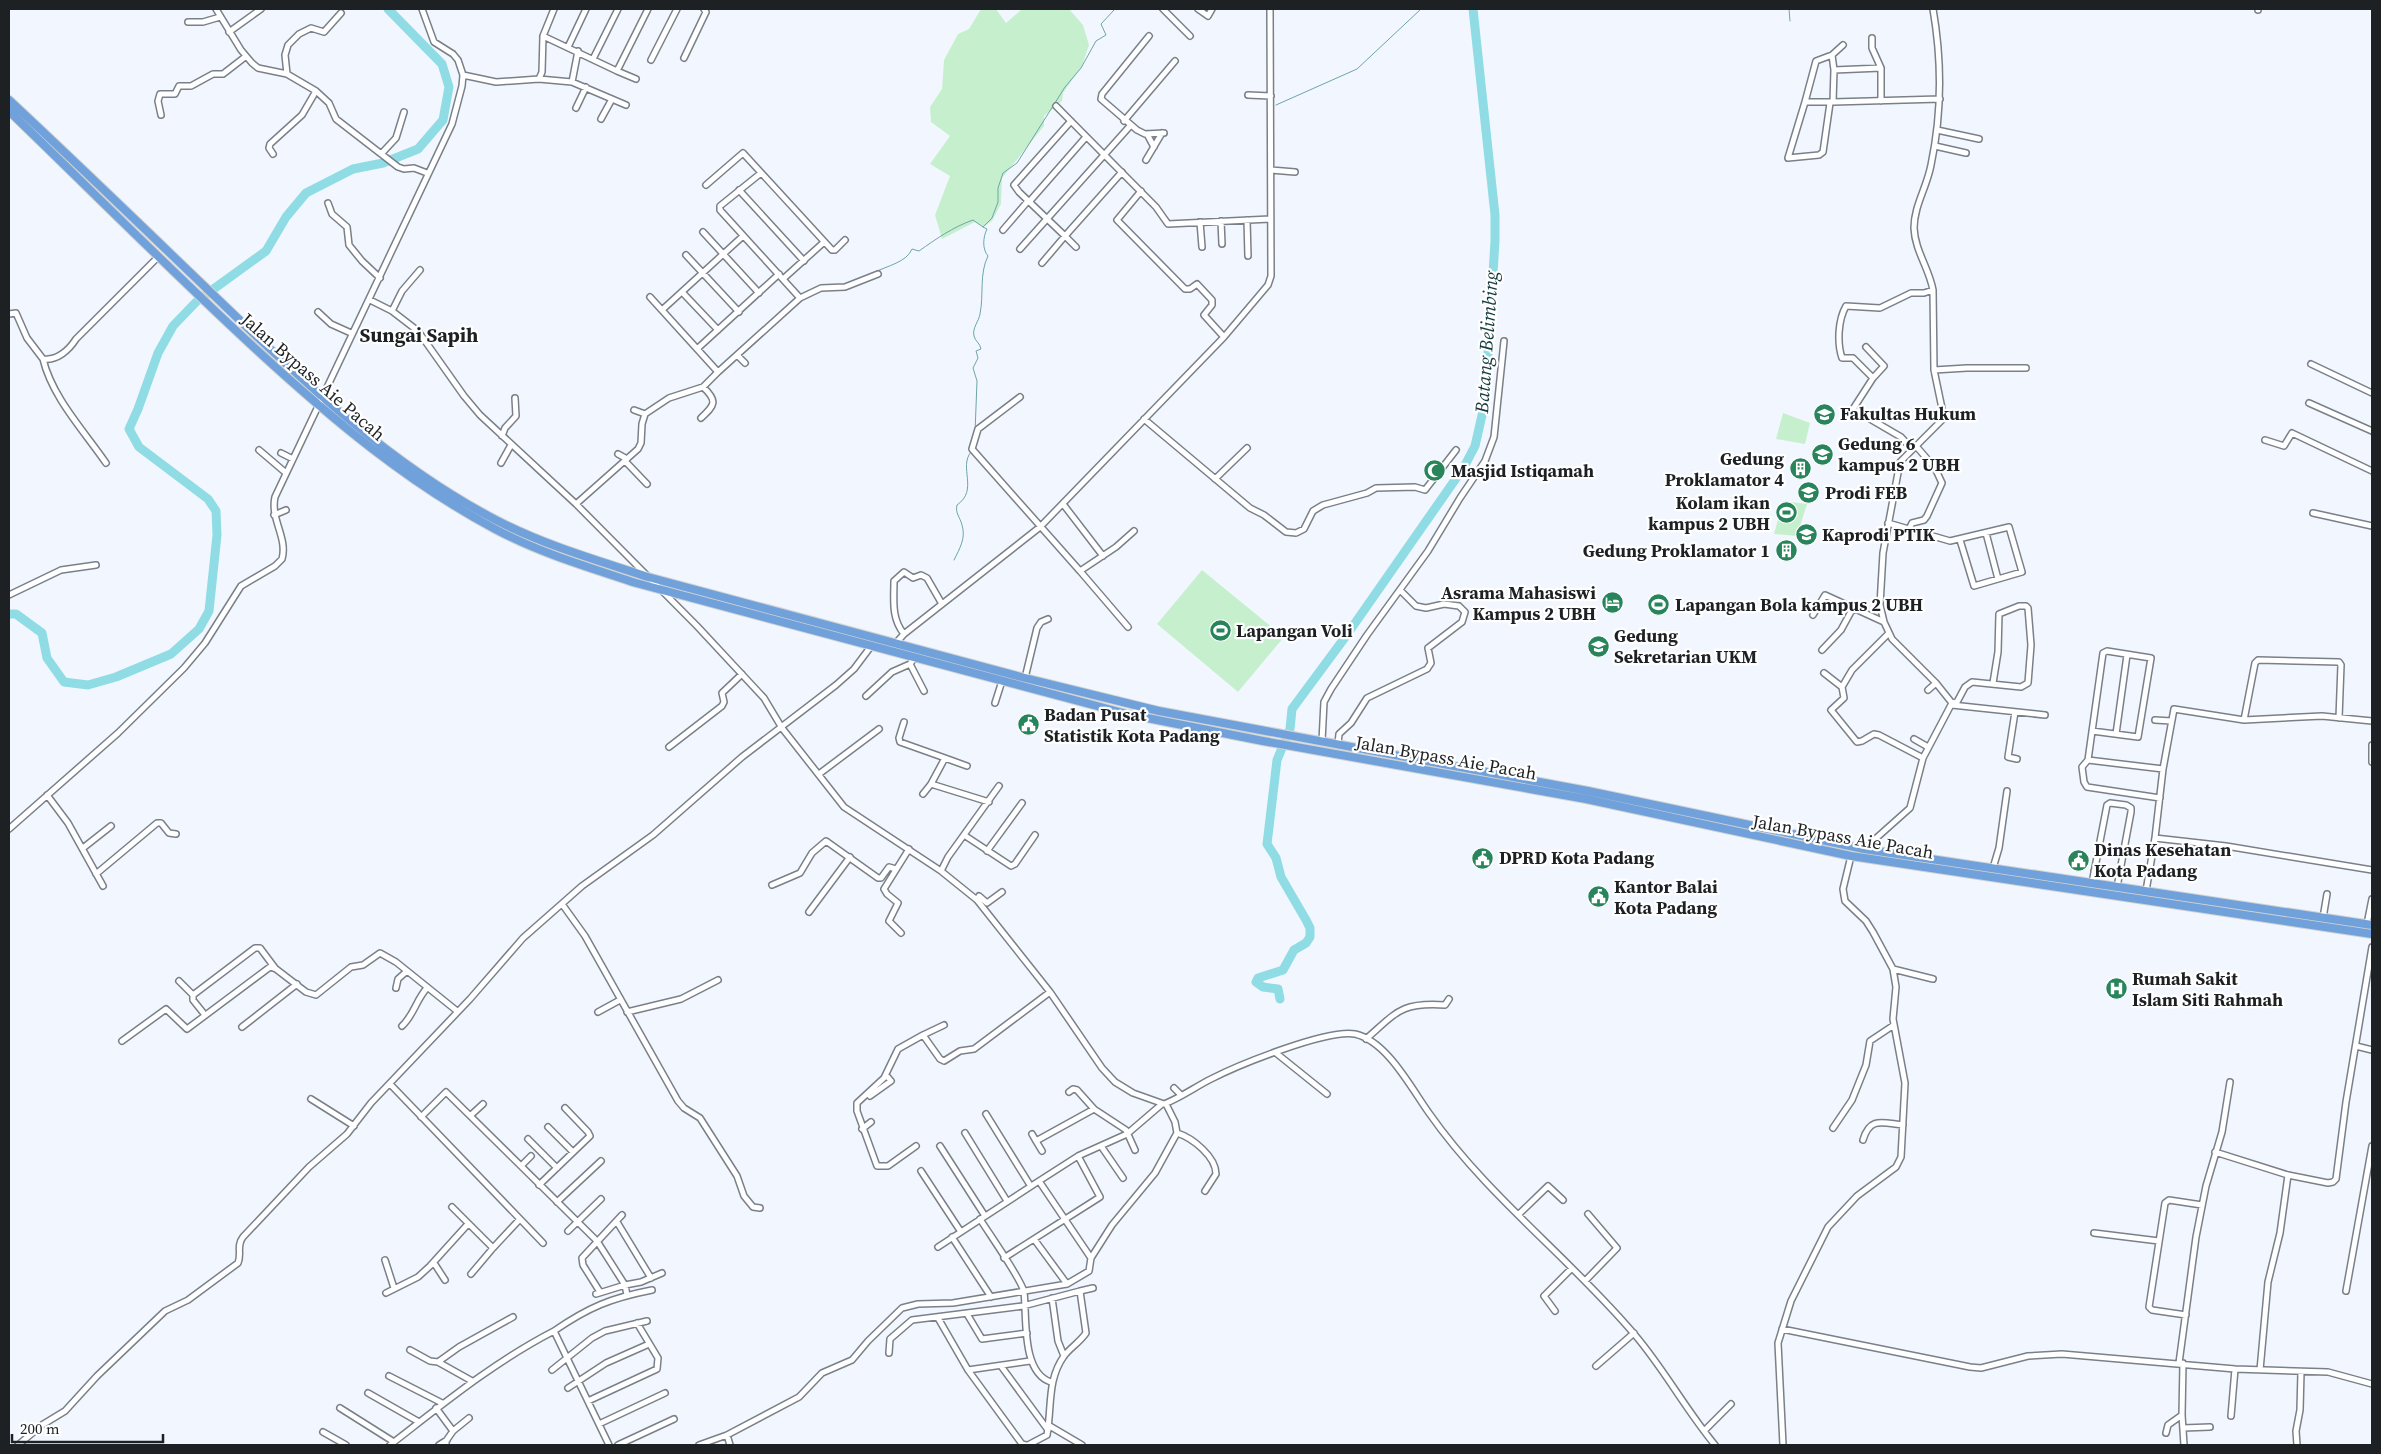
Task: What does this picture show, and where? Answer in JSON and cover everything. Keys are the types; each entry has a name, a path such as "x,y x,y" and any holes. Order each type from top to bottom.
{"highway":[{"name":"Jalan Bypass Aie Pacah","path":"9,100 323,398 371,438 420,475 477,509 511,527 558,547 648,577 994,670 1159,711 1274,734 1338,744 1588,791 1864,849 1916,862"},
{"path":"9,111 158,256"},
{"name":"Jalan Bypass Aie Pacah","path":"158,256 220,317 319,406 368,446 415,480 474,518 526,544 580,565 627,580 1127,714 1264,741 1586,799 1851,856 1916,862 2297,918 2372,934"},
{"path":"991,678 994,670"},
{"path":"1804,846 1805,837"},
{"path":"1916,862 1993,868 2146,891 2297,918 2323,918 2370,925"}],"street":[{"path":"229,32 261,9"},
{"path":"9,828 125,728 184,668 205,643 241,586 280,563 284,555 274,515 275,497 323,398 351,333 370,300 427,173 452,124 462,86 462,75 458,60 453,54 434,42 422,9"},
{"path":"539,79 542,72 543,36 554,9"},
{"path":"568,47 586,9"},
{"path":"593,58 618,9"},
{"path":"618,71 648,9"},
{"path":"651,60 677,9"},
{"path":"684,58 706,12 704,9"},
{"path":"1163,9 1190,36"},
{"path":"1198,9 1208,16 1212,9"},
{"path":"896,643 904,634 1040,527 1224,337 1270,281 1270,9"},
{"path":"1933,9 1939,40 1940,99 1935,146 1929,177 1918,205 1914,226 1916,247 1932,280 1934,370 1944,418 1900,462 1888,523 1880,594 1884,622 1889,633 1902,650 1936,683 1952,704 2044,715"},
{"path":"188,22 203,22 219,12 245,57 258,68 286,74 316,92 329,103 336,119 398,166 404,169 414,168 427,173"},
{"path":"286,74 285,56 288,45 299,34 311,28 323,32 342,13"},
{"path":"543,36 636,79"},
{"path":"1146,160 1163,133 1147,134 1130,126 1100,97 1149,36"},
{"path":"1872,38 1872,48 1881,68 1881,101"},
{"path":"1832,55 1834,70 1832,102 1824,130 1823,152 1819,155 1789,158 1816,61 1832,55 1843,45"},
{"path":"572,82 578,51"},
{"path":"162,115 158,101 160,94 175,94 179,86 190,86 213,74 222,74 245,57"},
{"path":"1124,120 1175,61"},
{"path":"1834,70 1881,68"},
{"path":"462,75 496,82 539,79 572,82 586,86 626,105"},
{"path":"576,108 586,86"},
{"path":"273,154 269,148 270,144 302,115 316,92"},
{"path":"1248,95 1271,96"},
{"path":"602,119 612,99"},
{"path":"1805,102 1940,99"},
{"path":"1056,106 1141,191 1168,224 1270,219"},
{"path":"384,154 396,138 404,112"},
{"path":"1071,121 1014,185 1076,247"},
{"path":"1020,249 1130,126"},
{"path":"1937,130 1979,139"},
{"path":"1147,134 1154,148"},
{"path":"1003,230 1086,138"},
{"path":"1935,146 1951,148 1966,153"},
{"path":"706,184 741,153 823,243 834,251 845,240"},
{"path":"1271,170 1295,172"},
{"path":"1042,263 1122,172"},
{"path":"761,173 719,208 800,298"},
{"path":"739,190 804,261"},
{"path":"1141,191 1117,220 1185,288 1189,290 1196,284 1212,300 1212,305 1204,315 1224,337"},
{"path":"328,203 332,214 347,227 349,245 362,262 380,278"},
{"path":"1247,220 1248,256"},
{"path":"1221,221 1222,244"},
{"path":"1200,222 1202,247"},
{"path":"702,232 759,294"},
{"path":"662,310 743,236"},
{"path":"697,348 759,294 804,261 823,243"},
{"path":"686,255 739,312"},
{"path":"42,359 48,359 70,349 76,339 158,256"},
{"path":"392,311 402,291 420,270"},
{"path":"576,504 638,449 641,443 642,424 645,414 669,398 704,387 800,298 821,288 846,287 878,274"},
{"path":"1873,378 1853,358 1844,360 1841,357 1839,333 1845,307 1880,308 1911,293 1924,293 1933,290"},
{"path":"682,292 718,330"},
{"path":"650,297 718,372"},
{"path":"370,300 392,311 418,331 470,404 511,446 576,504 662,589 742,674 764,698 782,728 849,811 941,871 977,900 1050,992 1102,1068 1116,1082 1133,1093 1164,1104 1175,1122 1177,1134 1155,1173 1112,1225 1091,1258 1089,1271 1067,1284 1023,1299 967,1314 909,1322 890,1339 889,1353"},
{"path":"9,314 15,312 18,314 27,338 42,359 48,377 106,463"},
{"path":"318,312 331,324 351,333"},
{"path":"1319,741 1324,702 1367,635 1428,551 1485,461 1494,437 1504,341"},
{"path":"1866,347 1884,366 1873,378 1853,409 1901,437 1914,447 1935,468 1942,484 1928,516 1924,520 1912,523 1909,529"},
{"path":"737,355 744,363"},
{"path":"2311,364 2372,393"},
{"path":"1934,370 2026,368"},
{"path":"701,418 710,410 714,402 712,396 704,387"},
{"path":"1020,397 978,429 972,450 1128,628"},
{"path":"502,436 516,416 515,398"},
{"path":"2309,403 2372,431"},
{"path":"634,410 645,414"},
{"path":"1144,419 1250,508 1264,515 1282,529 1296,534 1304,529 1313,511 1323,505 1367,493 1376,488 1415,487 1425,490 1456,450"},
{"path":"2266,440 2284,446 2292,433 2372,471"},
{"path":"502,463 511,446"},
{"path":"1216,479 1247,448"},
{"path":"259,450 286,473"},
{"path":"281,453 293,459"},
{"path":"618,454 626,460 647,484"},
{"path":"1063,504 1103,556"},
{"path":"274,515 286,510"},
{"path":"2313,513 2372,526"},
{"path":"1888,523 1950,542 2008,527 2011,528 2022,572 1974,586 1960,540"},
{"path":"1080,572 1134,531"},
{"path":"1986,533 1998,579"},
{"path":"9,595 61,570 96,565"},
{"path":"904,634 896,624 893,600 894,581 902,572 913,578 920,575 928,578 942,604"},
{"path":"1338,744 1339,734 1351,723 1364,701 1426,669 1430,663 1428,648 1462,622 1465,616 1465,612 1460,606 1444,604 1426,608 1416,606 1400,590"},
{"path":"1813,615 1826,595 1884,622"},
{"path":"1864,849 1910,808 1923,758 1928,747 1952,704 1957,702 1965,687 1972,682 2021,687 2028,683 2032,645 2028,608 2026,606 2019,606 2000,614 1998,652 1993,683"},
{"path":"1822,650 1841,630 1853,608"},
{"path":"1025,678 1037,628 1040,622 1048,619"},
{"path":"1889,633 1852,670 1842,687 1844,698 1831,710 1854,740 1860,742 1874,734 1879,735 1923,758"},
{"path":"18,1445 42,1425 65,1412 97,1376 165,1311 188,1300 238,1263 240,1260 238,1246 242,1237 294,1182 354,1126 371,1102 390,1084 457,1010 470,999 523,938 582,886 653,835 742,757 782,728 854,669 872,645"},
{"path":"2092,731 2137,738 2139,736 2151,664 2150,658 2107,651 2103,653 2092,731 2088,760 2082,767 2084,782 2087,787 2160,798"},
{"path":"2116,734 2127,655"},
{"path":"866,696 892,672 910,664 915,657"},
{"path":"2244,720 2255,663 2258,660 2339,662 2341,665 2339,718"},
{"path":"910,664 924,691"},
{"path":"1824,673 1842,687"},
{"path":"669,747 722,706 724,702 722,693 742,674"},
{"path":"995,703 1002,681"},
{"path":"1928,690 1936,683"},
{"path":"2146,891 2155,838 2163,769 2171,721 2175,709 2244,720 2322,716 2372,721 2372,716"},
{"path":"2015,712 2008,758 2017,759"},
{"path":"2155,720 2171,721"},
{"path":"904,722 899,738 900,742 967,766"},
{"path":"819,774 878,729"},
{"path":"1914,739 1928,747"},
{"path":"2372,745 2372,762"},
{"path":"923,794 931,784 945,758"},
{"path":"2088,760 2163,769"},
{"path":"931,784 989,802"},
{"path":"941,871 948,857 999,786"},
{"path":"1993,868 1999,848 2007,791"},
{"path":"47,795 83,848 103,886"},
{"path":"987,851 1022,803"},
{"path":"2092,883 2107,805 2110,803 2126,805 2131,808 2131,812 2117,887"},
{"path":"96,874 157,823 160,823 169,833 176,834"},
{"path":"83,848 112,826"},
{"path":"964,835 1009,866 1014,866 1035,835"},
{"path":"2155,838 2226,846 2372,870"},
{"path":"772,886 800,873 812,853 826,841 878,878 881,878 889,867 896,869"},
{"path":"901,933 889,921 898,902 887,894 884,889 909,849"},
{"path":"1783,1445 1778,1353 1782,1329 1792,1301 1828,1227 1857,1196 1896,1167 1900,1161 1905,1083 1900,1045 1894,1025 1896,994 1893,969 1866,921 1845,901 1843,888 1851,856"},
{"path":"809,912 850,857"},
{"path":"2094,871 2119,874"},
{"path":"977,900 979,896 987,903 1002,892"},
{"path":"2323,918 2327,894"},
{"path":"2370,925 2372,899"},
{"path":"562,904 581,930 678,1101 700,1118 737,1176 744,1196 753,1207 760,1208"},
{"path":"193,995 256,947 260,948 276,968 311,994 319,994 352,967 363,965 380,953 396,962 457,1010"},
{"path":"2215,1152 2288,1175 2328,1183 2335,1181 2372,947"},
{"path":"122,1041 166,1009 187,1028 270,967 276,968"},
{"path":"1893,969 1933,979"},
{"path":"396,988 398,979 407,971"},
{"path":"627,1012 681,999 718,980"},
{"path":"179,981 193,995 193,1000 205,1016"},
{"path":"242,1027 297,984"},
{"path":"402,1026 414,1012 418,998 427,988"},
{"path":"924,1036 940,1059 944,1061 960,1051 974,1049 1050,992"},
{"path":"1366,1039 1390,1018 1410,1006 1445,1005 1449,999"},
{"path":"598,1012 620,1000"},
{"path":"916,1146 888,1166 880,1168 875,1163 862,1129 857,1111 857,1103 886,1075 898,1049 944,1025"},
{"path":"1833,1128 1852,1100 1866,1065 1869,1043 1894,1025"},
{"path":"938,1247 1030,1185 1078,1156 1128,1134 1164,1104 1181,1095 1248,1062 1326,1037 1356,1034 1384,1053 1451,1143 1518,1215 1634,1333 1715,1445"},
{"path":"2356,1046 2372,1050"},
{"path":"1276,1053 1327,1094"},
{"path":"870,1096 891,1082 886,1075"},
{"path":"2184,1445 2181,1363 2196,1237 2215,1152 2222,1132 2230,1082"},
{"path":"390,1084 543,1243"},
{"path":"1174,1088 1181,1095"},
{"path":"1069,1092 1073,1089 1078,1090 1094,1109 1123,1128 1136,1150"},
{"path":"421,1117 446,1092 597,1241 625,1285 627,1295"},
{"path":"311,1099 354,1126"},
{"path":"471,1115 483,1104"},
{"path":"539,1185 590,1134 565,1108"},
{"path":"1036,1141 1094,1109"},
{"path":"986,1114 1030,1185"},
{"path":"862,1129 871,1122"},
{"path":"1863,1140 1868,1127 1873,1124 1903,1125"},
{"path":"548,1127 573,1152"},
{"path":"965,1132 1007,1200"},
{"path":"1032,1134 1042,1151"},
{"path":"1177,1134 1190,1139 1204,1151 1214,1165 1216,1174 1205,1191"},
{"path":"528,1139 557,1168"},
{"path":"940,1146 1004,1258 1023,1299 1030,1361 1046,1381 1051,1382"},
{"path":"1101,1146 1123,1178"},
{"path":"2346,1291 2372,1146"},
{"path":"521,1166 531,1156"},
{"path":"1004,1258 1100,1197 1078,1156"},
{"path":"557,1202 600,1161"},
{"path":"921,1171 961,1232"},
{"path":"2260,1370 2268,1282 2280,1233 2288,1175"},
{"path":"1039,1181 1091,1258"},
{"path":"1518,1215 1548,1186 1563,1200"},
{"path":"568,1231 601,1199"},
{"path":"2186,1316 2149,1308 2164,1206 2167,1201 2173,1200 2202,1205"},
{"path":"452,1207 493,1248"},
{"path":"1585,1282 1617,1248 1588,1214"},
{"path":"622,1215 583,1255 582,1261 598,1293 662,1273"},
{"path":"471,1274 520,1219"},
{"path":"617,1222 651,1278"},
{"path":"386,1292 418,1277 434,1263 468,1224"},
{"path":"2094,1233 2159,1241"},
{"path":"952,1237 991,1297"},
{"path":"1034,1239 1067,1284"},
{"path":"385,1260 394,1288"},
{"path":"434,1263 444,1280"},
{"path":"1555,1311 1544,1296 1572,1268"},
{"path":"699,1445 727,1435 786,1406 799,1397 822,1373 852,1360 868,1341 902,1308 991,1297 1052,1298 1093,1288"},
{"path":"340,1408 392,1444 472,1380 519,1350 554,1331 581,1312 627,1295 652,1290"},
{"path":"938,1318 968,1370 1022,1444 1027,1445 1047,1434 1052,1399 1051,1382 1064,1356 1086,1334 1080,1291"},
{"path":"1052,1298 1058,1341 1064,1356"},
{"path":"967,1314 982,1338 1027,1333"},
{"path":"438,1362 459,1347 513,1317"},
{"path":"552,1370 605,1331 648,1321"},
{"path":"588,1401 657,1369 658,1358 637,1323"},
{"path":"1782,1329 1970,1367 1981,1368 2028,1356 2062,1354 2234,1369 2328,1372 2372,1384"},
{"path":"554,1331 609,1445"},
{"path":"1596,1366 1634,1333"},
{"path":"568,1388 606,1363 649,1344"},
{"path":"410,1350 472,1380"},
{"path":"968,1370 1030,1361"},
{"path":"1001,1366 1048,1428 1082,1445"},
{"path":"2231,1416 2234,1369"},
{"path":"2297,1445 2296,1431 2300,1410 2301,1372"},
{"path":"389,1376 442,1403"},
{"path":"368,1393 419,1422"},
{"path":"599,1424 665,1393"},
{"path":"1704,1431 1731,1404"},
{"path":"436,1408 453,1431"},
{"path":"2166,1433 2168,1425 2182,1415"},
{"path":"439,1445 447,1442 453,1431 469,1418"},
{"path":"618,1445 674,1419"},
{"path":"2183,1428 2210,1427"},
{"path":"323,1432 346,1445"},
{"path":"727,1435 730,1445"}],"green space":[{"path":"981,9 996,9 1006,23 1022,9 1069,9 1083,25 1089,45 1082,66 1063,93 1062,101 1044,116 1044,126 1002,178 1001,204 992,221 983,227 975,222 942,239 935,215 950,176 930,164 950,136 931,122 930,107 942,89 944,60 958,34 969,29"},
{"path":"1783,413 1810,423 1805,444 1776,439"},
{"path":"1783,501 1807,504 1797,536 1774,534"},
{"name":"Lapangan Voli","path":"1202,570 1284,637 1238,692 1157,624"}],"waterway":[{"path":"9,614 16,614 42,633 47,658 64,682 88,685 116,677 171,654 199,629 209,611 217,535 216,511 208,499 139,447 129,429 158,353 173,326 197,301 266,251 286,217 306,193 353,169 383,163 418,149 443,120 449,87 442,64 388,9"},
{"path":"975,433 977,381 973,368 978,358 976,351 981,349 974,333 980,314 983,277 988,256 984,243 987,229 983,227 992,218 998,202 998,188 1003,173 1017,163 1065,87 1081,68 1096,41 1106,35 1101,24 1115,9"},
{"path":"1276,105 1357,69 1421,9"},
{"name":"Batang Belimbing","path":"1280,999 1278,989 1263,987 1256,982 1258,978 1283,970 1294,950 1306,943 1310,937 1310,928 1281,877 1276,858 1267,844 1277,760 1290,729 1292,709 1346,636 1464,467 1475,446 1485,402 1495,215 1473,9"},
{"path":"1789,9 1790,21"},
{"path":"875,272 906,257 912,249 919,251 945,234 973,220 983,227"},
{"path":"845,284 860,279"},
{"path":"954,560 962,543 963,534 957,505 967,492 966,464 971,452"}],"place":[{"name":"Fakultas Hukum","path":"1824,414"},
{"name":"Gedung 6 kampus 2 UBH","path":"1822,454"},
{"name":"Gedung Proklamator 4","path":"1800,469"},
{"name":"Masjid Istiqamah","path":"1435,471"},
{"name":"Prodi FEB","path":"1809,493"},
{"name":"Kolam ikan kampus 2 UBH","path":"1786,513"},
{"name":"Kaprodi PTIK","path":"1806,535"},
{"name":"Gedung Proklamator 1","path":"1786,551"},
{"name":"Asrama Mahasiswi Kampus 2 UBH","path":"1612,603"},
{"name":"Lapangan Bola kampus 2 UBH","path":"1659,605"},
{"name":"Lapangan Voli","path":"1220,631"},
{"name":"Gedung Sekretarian UKM","path":"1598,646"},
{"name":"Badan Pusat Statistik Kota Padang","path":"1028,725"},
{"name":"DPRD Kota Padang","path":"1483,858"},
{"name":"Dinas Kesehatan Kota Padang","path":"2078,860"},
{"name":"Kantor Balai Kota Padang","path":"1598,897"},
{"name":"Rumah Sakit Islam Siti Rahmah","path":"2116,989"}],"district":[{"name":"Sungai Sapih","path":"419,335"}]}
